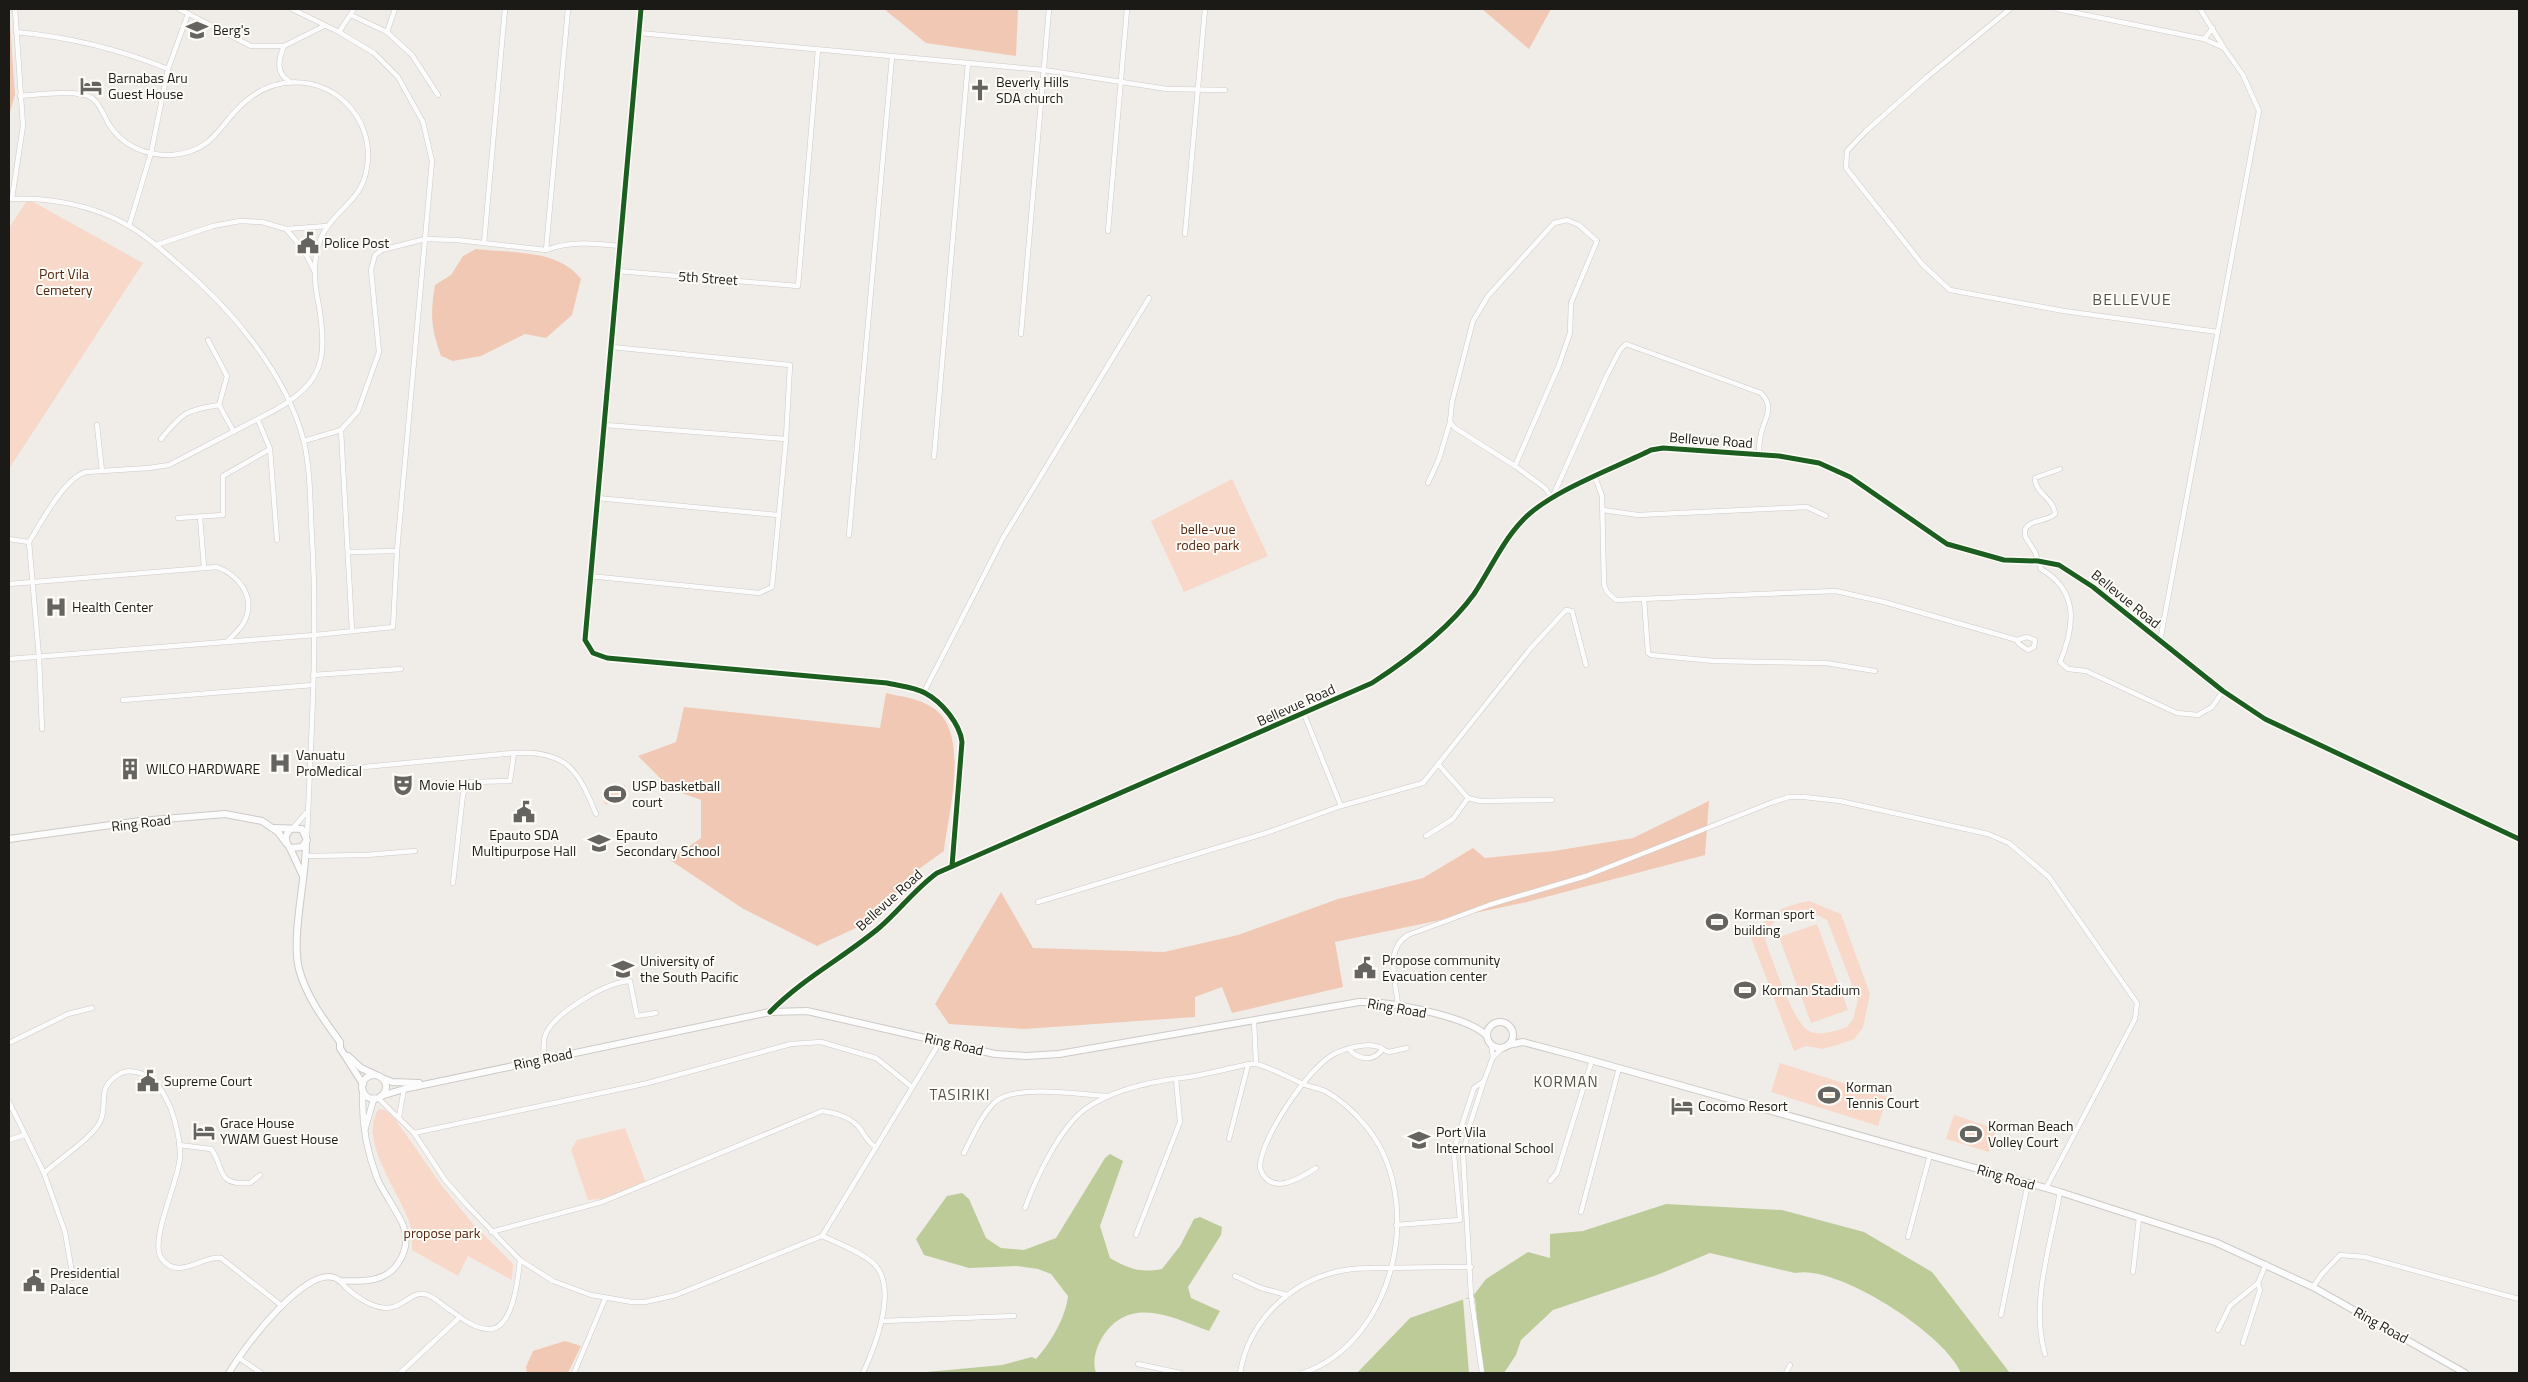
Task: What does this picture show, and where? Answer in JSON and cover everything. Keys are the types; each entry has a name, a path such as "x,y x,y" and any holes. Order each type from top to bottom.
{"main road":[{"name":"Ring Road","path":"9,840 140,821 218,814 247,817 262,821 271,827 288,845 300,868 303,883"},
{"name":"Ring Road","path":"271,827 292,828"},
{"path":"292,828 302,829 307,840 300,849 288,845 286,834 292,828"},
{"name":"Ring Road","path":"307,840 297,944 299,968 313,1001 340,1042 340,1048 363,1084"},
{"name":"Ring Road","path":"378,1097 404,1089 770,1012 807,1011 941,1040 995,1054 1033,1056 1110,1046 1359,1002 1398,1005 1474,1026 1492,1024"},
{"path":"1513,1031 1513,1039 1506,1046 1491,1044 1487,1036 1492,1024 1505,1022 1523,1042"},
{"name":"Ring Road","path":"1474,1026 1487,1036"},
{"name":"Ring Road","path":"1506,1046 1523,1042 1592,1060 2060,1192 2215,1242 2266,1264 2312,1287 2465,1373"},
{"name":"Ring Road","path":"340,1048 361,1068 379,1076 401,1083 436,1083"},
{"path":"379,1076 386,1087 378,1097 368,1096 363,1091 363,1084 366,1078 379,1076"}],"street":[{"path":"15,9 23,126 10,199 60,201 129,226 189,272 227,310 259,350 288,402 304,441 310,487 315,636 307,840"},
{"path":"179,9 251,46 284,46 324,26"},
{"path":"9,659 315,636 352,630 393,627 397,551 432,161 423,122 398,77 374,53 339,32 292,9"},
{"path":"339,32 354,9"},
{"path":"387,32 395,9"},
{"path":"484,243 505,9"},
{"path":"546,250 568,9"},
{"path":"641,9 605,425 589,576 585,640 588,647 599,657 636,662 887,683 924,692 937,702 961,733 962,755 952,866"},
{"path":"1021,334 1050,9"},
{"path":"1108,231 1127,9"},
{"path":"1184,234 1205,9"},
{"path":"2010,9 1866,131 1848,152 1846,168 1922,264 1950,290 2064,311 2218,332"},
{"path":"2057,9 2204,39 2224,48"},
{"path":"2160,641 2259,111 2243,75 2200,9"},
{"path":"129,226 151,153 168,69 188,14"},
{"path":"351,15 387,32 412,55 438,95"},
{"path":"2204,39 2212,28"},
{"path":"16,32 88,42 132,55 168,69"},
{"path":"639,33 1044,70 1167,89 1225,90"},
{"path":"284,46 279,67 283,77 290,81 312,84 332,92 351,107 366,133 368,160 362,184 350,203 328,226 320,242 314,271"},
{"name":"5th Street","path":"618,271 798,286 818,50"},
{"path":"849,535 892,57"},
{"path":"934,457 968,63"},
{"path":"20,96 44,94 86,96 96,102 110,126 124,142 151,153 180,154 204,145 219,133 244,102 262,90 290,81"},
{"path":"1515,466 1559,365 1570,333 1572,303 1597,241 1578,225 1567,220 1554,223 1481,304 1472,321 1449,416 1454,428 1515,466 1545,488 1552,498"},
{"path":"156,246 213,226 240,221 262,222 286,229 328,226"},
{"path":"42,729 39,657 29,542 72,479 82,473 169,465 258,420 288,402 315,377 320,362 322,324 314,271 302,249 286,229"},
{"path":"304,441 341,430 358,411 379,352 372,263 382,250 425,239 546,250 558,245 590,242 620,246"},
{"path":"924,692 1003,538 1149,298"},
{"path":"208,340 227,376 219,405 234,432"},
{"path":"1552,498 1607,375 1620,350 1626,344 1761,393 1768,401 1769,412 1761,433 1759,455"},
{"path":"589,576 758,593 772,587 786,439 790,365 612,347"},
{"path":"161,439 179,416 186,412 219,405"},
{"path":"258,420 270,449 277,540"},
{"path":"1428,483 1439,459 1450,422"},
{"path":"97,425 102,471"},
{"path":"605,425 786,439"},
{"path":"341,430 352,630"},
{"name":"Bellevue Road","path":"770,1012 787,994 879,928 921,885 952,866 1372,683 1400,665 1457,616 1521,521 1552,498 1651,450 1662,448 1759,455 1819,463 1850,477 1947,544 2004,560 2038,561 2059,565 2077,574 2223,691 2265,719 2519,839"},
{"path":"178,518 223,515 223,476 270,449"},
{"path":"2060,469 2034,478 2039,491 2050,501 2056,514 2051,518 2026,526 2025,536 2035,552 2040,569 2053,576 2068,597 2071,626 2069,641 2060,662 2068,669 2086,671 2177,713 2198,715 2212,707 2223,691"},
{"path":"1595,477 1602,496 1603,578 1607,592 1616,600 1761,592 1836,591 1884,602 2017,640"},
{"path":"597,498 778,515"},
{"path":"1603,510 1638,515 1807,507 1826,516"},
{"path":"200,517 204,566"},
{"path":"9,539 29,542"},
{"path":"349,552 397,551"},
{"path":"9,584 204,566 217,567 228,571 244,586 247,598 245,621 227,642"},
{"path":"1644,599 1648,653 1652,655 1714,661 1826,663 1875,671"},
{"path":"1038,902 1266,833 1341,806 1423,783 1530,649 1566,610 1572,611 1586,665"},
{"path":"313,675 401,669"},
{"path":"123,700 313,685"},
{"path":"1304,714 1341,806"},
{"path":"310,772 514,753 542,753 553,756 576,772 596,814"},
{"path":"453,883 463,794 470,782 510,782 514,753"},
{"path":"1438,764 1468,798 1480,801 1552,800"},
{"path":"1398,1005 1394,951 1399,942 1408,935 1489,906 1586,876 1744,812 1789,797 1840,801 1988,834 2009,843 2049,877 2137,1003 2135,1019 2046,1188"},
{"path":"1426,836 1453,819 1468,798"},
{"path":"292,828 304,818 308,809"},
{"path":"306,856 366,856 416,851"},
{"path":"544,1060 545,1036 553,1021 564,1012 606,988 630,980 636,1016 656,1012"},
{"path":"9,1043 68,1014 92,1008"},
{"path":"1254,1021 1256,1063"},
{"path":"364,1134 378,1097 414,1133 445,1180 491,1232 520,1260 564,1286 605,1299 645,1302 676,1295 822,1236 941,1040"},
{"path":"414,1133 648,1083 791,1044 821,1042 876,1058 912,1087"},
{"path":"1491,1044 1493,1057"},
{"path":"1316,1168 1294,1181 1280,1184 1269,1181 1260,1168 1260,1160 1268,1139 1294,1094 1304,1085 1310,1074 1328,1058 1349,1049 1371,1046 1380,1047 1382,1050 1399,1051 1407,1048"},
{"path":"1482,1373 1471,1295 1464,1156 1467,1134 1493,1057 1506,1046"},
{"path":"1349,1049 1358,1057 1365,1058 1376,1056 1382,1050"},
{"path":"1550,1181 1557,1174 1592,1060"},
{"path":"1025,1208 1036,1179 1073,1121 1086,1109 1108,1096 1134,1086 1256,1063 1304,1085 1325,1092 1343,1104 1373,1135 1390,1171 1396,1225 1393,1268 1382,1298 1365,1327 1335,1357 1303,1373"},
{"path":"1229,1139 1248,1065"},
{"path":"1581,1212 1619,1068"},
{"path":"44,1172 97,1125 100,1120 105,1087 119,1074 126,1071 144,1075 157,1084 174,1118 179,1145 178,1175 158,1238 158,1252 163,1261 174,1267 182,1268 213,1257 221,1258 282,1306"},
{"path":"1136,1235 1180,1122 1176,1079"},
{"path":"1396,1225 1460,1220 1454,1155 1459,1132 1474,1088 1484,1081"},
{"path":"399,1117 404,1089"},
{"path":"340,1281 376,1279 388,1273 398,1264 404,1253 404,1227 378,1179 364,1134 361,1113 363,1091"},
{"path":"964,1153 987,1111 1001,1098 1010,1094 1108,1096"},
{"path":"9,1102 44,1172 65,1232 73,1278"},
{"path":"491,1232 602,1202 822,1111 846,1117 859,1127 869,1143 876,1147"},
{"path":"1459,1132 1467,1134"},
{"path":"9,1140 24,1135"},
{"path":"179,1145 211,1149 220,1171 228,1180 250,1183 260,1175"},
{"path":"1454,1155 1464,1156"},
{"path":"1908,1237 1930,1155"},
{"path":"1455,1173 1465,1172"},
{"path":"2000,1315 2028,1183"},
{"path":"1457,1190 1466,1186"},
{"path":"2045,1354 2038,1321 2046,1264 2060,1192"},
{"path":"1459,1213 1468,1213"},
{"path":"2133,1272 2139,1218"},
{"path":"822,1236 875,1265 883,1281 882,1321 863,1373"},
{"path":"2312,1287 2340,1255 2365,1257 2519,1299"},
{"path":"229,1373 282,1306 296,1291 313,1280 336,1277 356,1296 380,1307 395,1307 421,1293 427,1294 485,1330 501,1326 510,1308 518,1278 520,1260"},
{"path":"2218,1330 2230,1306 2258,1283 2266,1264"},
{"path":"1240,1373 1256,1329 1274,1306 1306,1283 1335,1272 1353,1268 1471,1267"},
{"path":"1235,1276 1261,1288 1288,1295"},
{"path":"2242,1343 2260,1290 2258,1283"},
{"path":"574,1373 605,1299"},
{"path":"400,1373 460,1316"},
{"path":"882,1321 1014,1316"},
{"path":"239,1358 261,1373"},
{"path":"1138,1364 1180,1373"},
{"path":"1786,1373 1790,1365"}],"green space":[{"name":"Port Vila Cemetery","path":"28,199 143,263 9,469 9,228"},
{"name":"belle-vue rodeo park","path":"1232,479 1268,556 1184,592 1151,521"},
{"name":"USP basketball court","path":"625,785 628,797 605,805 601,792"},
{"path":"1809,901 1841,914 1870,994 1863,1028 1854,1039 1822,1049 1806,1046 1794,1051 1751,938 1757,929 1776,912","holes":["1805,909 1827,920 1858,1000 1853,1019 1847,1027 1828,1032 1813,1033 1796,1016 1765,940 1775,921"]},
{"path":"1817,924 1848,1010 1811,1023 1779,937"},
{"name":"Korman Tennis Court","path":"1780,1063 1887,1097 1878,1126 1771,1092"},
{"name":"propose park","path":"379,1109 385,1110 395,1119 442,1186 473,1224 513,1264 512,1280 468,1256 458,1276 412,1250 411,1230 408,1219 376,1149 373,1134 374,1121"},
{"name":"Korman Beach Volley Court","path":"1954,1115 1996,1129 1989,1152 1946,1139"},
{"path":"625,1128 646,1183 601,1199 588,1200 571,1150 577,1140"}],"shaded area":[{"path":"9,9 15,95 9,115"},
{"path":"884,9 1018,9 1016,56 926,43"},
{"path":"1482,9 1551,9 1529,49"},
{"path":"476,249 533,254 560,262 572,269 581,279 572,315 546,338 525,334 481,356 453,361 441,356 432,321 435,285 451,275 463,256"},
{"path":"886,693 922,702 933,708 945,720 951,735 954,754 954,775 944,851 916,871 875,919 817,946 742,908 670,860 701,838 701,800 671,789 638,756 676,742 684,707 880,728"},
{"path":"1709,801 1705,855 1527,902 1335,942 1343,987 1232,1013 1222,987 1195,997 1195,1017 1024,1029 949,1024 935,1004 1001,892 1033,948 1164,952 1238,935 1338,899 1423,878 1473,848 1485,858 1554,851 1633,838"},
{"path":"1110,1154 1123,1161 1100,1226 1110,1258 1135,1269 1147,1271 1162,1269 1180,1246 1194,1219 1200,1217 1222,1227 1221,1235 1188,1287 1191,1298 1220,1311 1209,1331 1166,1316 1139,1313 1126,1316 1114,1323 1103,1336 1095,1354 1096,1373 916,1373 1002,1365 1032,1357 1036,1359 1047,1346 1067,1304 1068,1296 1051,1274 1038,1269 1017,1266 969,1268 924,1255 916,1239 947,1196 962,1193 969,1199 986,1238 1001,1248 1024,1250 1056,1238 1105,1158"},
{"path":"1666,1204 1782,1210 1864,1232 1932,1272 2010,1373 1961,1373 1951,1357 1913,1322 1862,1290 1836,1279 1814,1273 1795,1273 1710,1253 1657,1275 1553,1310 1521,1340 1516,1355 1504,1373 1357,1373 1410,1318 1473,1296 1486,1279 1528,1252 1550,1258 1550,1234 1583,1231"},
{"path":"565,1341 581,1346 568,1373 527,1373 526,1367 533,1351"}],"pier":[{"path":"1475,1298 1482,1373 1469,1373 1463,1299"}],"cycle path":[{"path":"641,9 585,640 593,653 607,658 887,683 912,688 925,693 944,708 954,721 961,735 952,866"},
{"path":"770,1012 795,989 879,928 921,886 937,873 1372,683 1414,654 1452,620 1474,594 1508,538 1534,510 1583,481 1651,450 1663,448 1779,456 1819,463 1850,477 1947,544 2004,560 2038,561 2059,565 2093,587 2223,691 2265,719 2519,839"}],"place":[{"name":"Berg's","path":"197,30"},
{"name":"Barnabas Aru Guest House","path":"91,86"},
{"name":"Beverly Hills SDA church","path":"980,90"},
{"name":"Police Post","path":"308,243"},
{"name":"Health Center","path":"56,607"},
{"name":"Vanuatu ProMedical","path":"280,763"},
{"name":"WILCO HARDWARE","path":"130,769"},
{"name":"Movie Hub","path":"403,785"},
{"name":"USP basketball court","path":"615,794"},
{"name":"Epauto SDA Multipurpose Hall","path":"524,812"},
{"name":"Epauto Secondary School","path":"599,843"},
{"name":"Korman sport building","path":"1717,922"},
{"name":"Propose community Evacuation center","path":"1365,968"},
{"name":"University of the South Pacific","path":"623,969"},
{"name":"Korman Stadium","path":"1745,990"},
{"name":"Supreme Court","path":"148,1081"},
{"name":"Korman Tennis Court","path":"1829,1095"},
{"name":"Cocomo Resort","path":"1682,1106"},
{"name":"Grace House YWAM Guest House","path":"204,1131"},
{"name":"Korman Beach Volley Court","path":"1971,1134"},
{"name":"Port Vila International School","path":"1419,1140"},
{"name":"Presidential Palace","path":"34,1281"}],"district":[{"name":"BELLEVUE","path":"2132,299"},
{"name":"KORMAN","path":"1566,1082"},
{"name":"TASIRIKI","path":"960,1095"}]}
